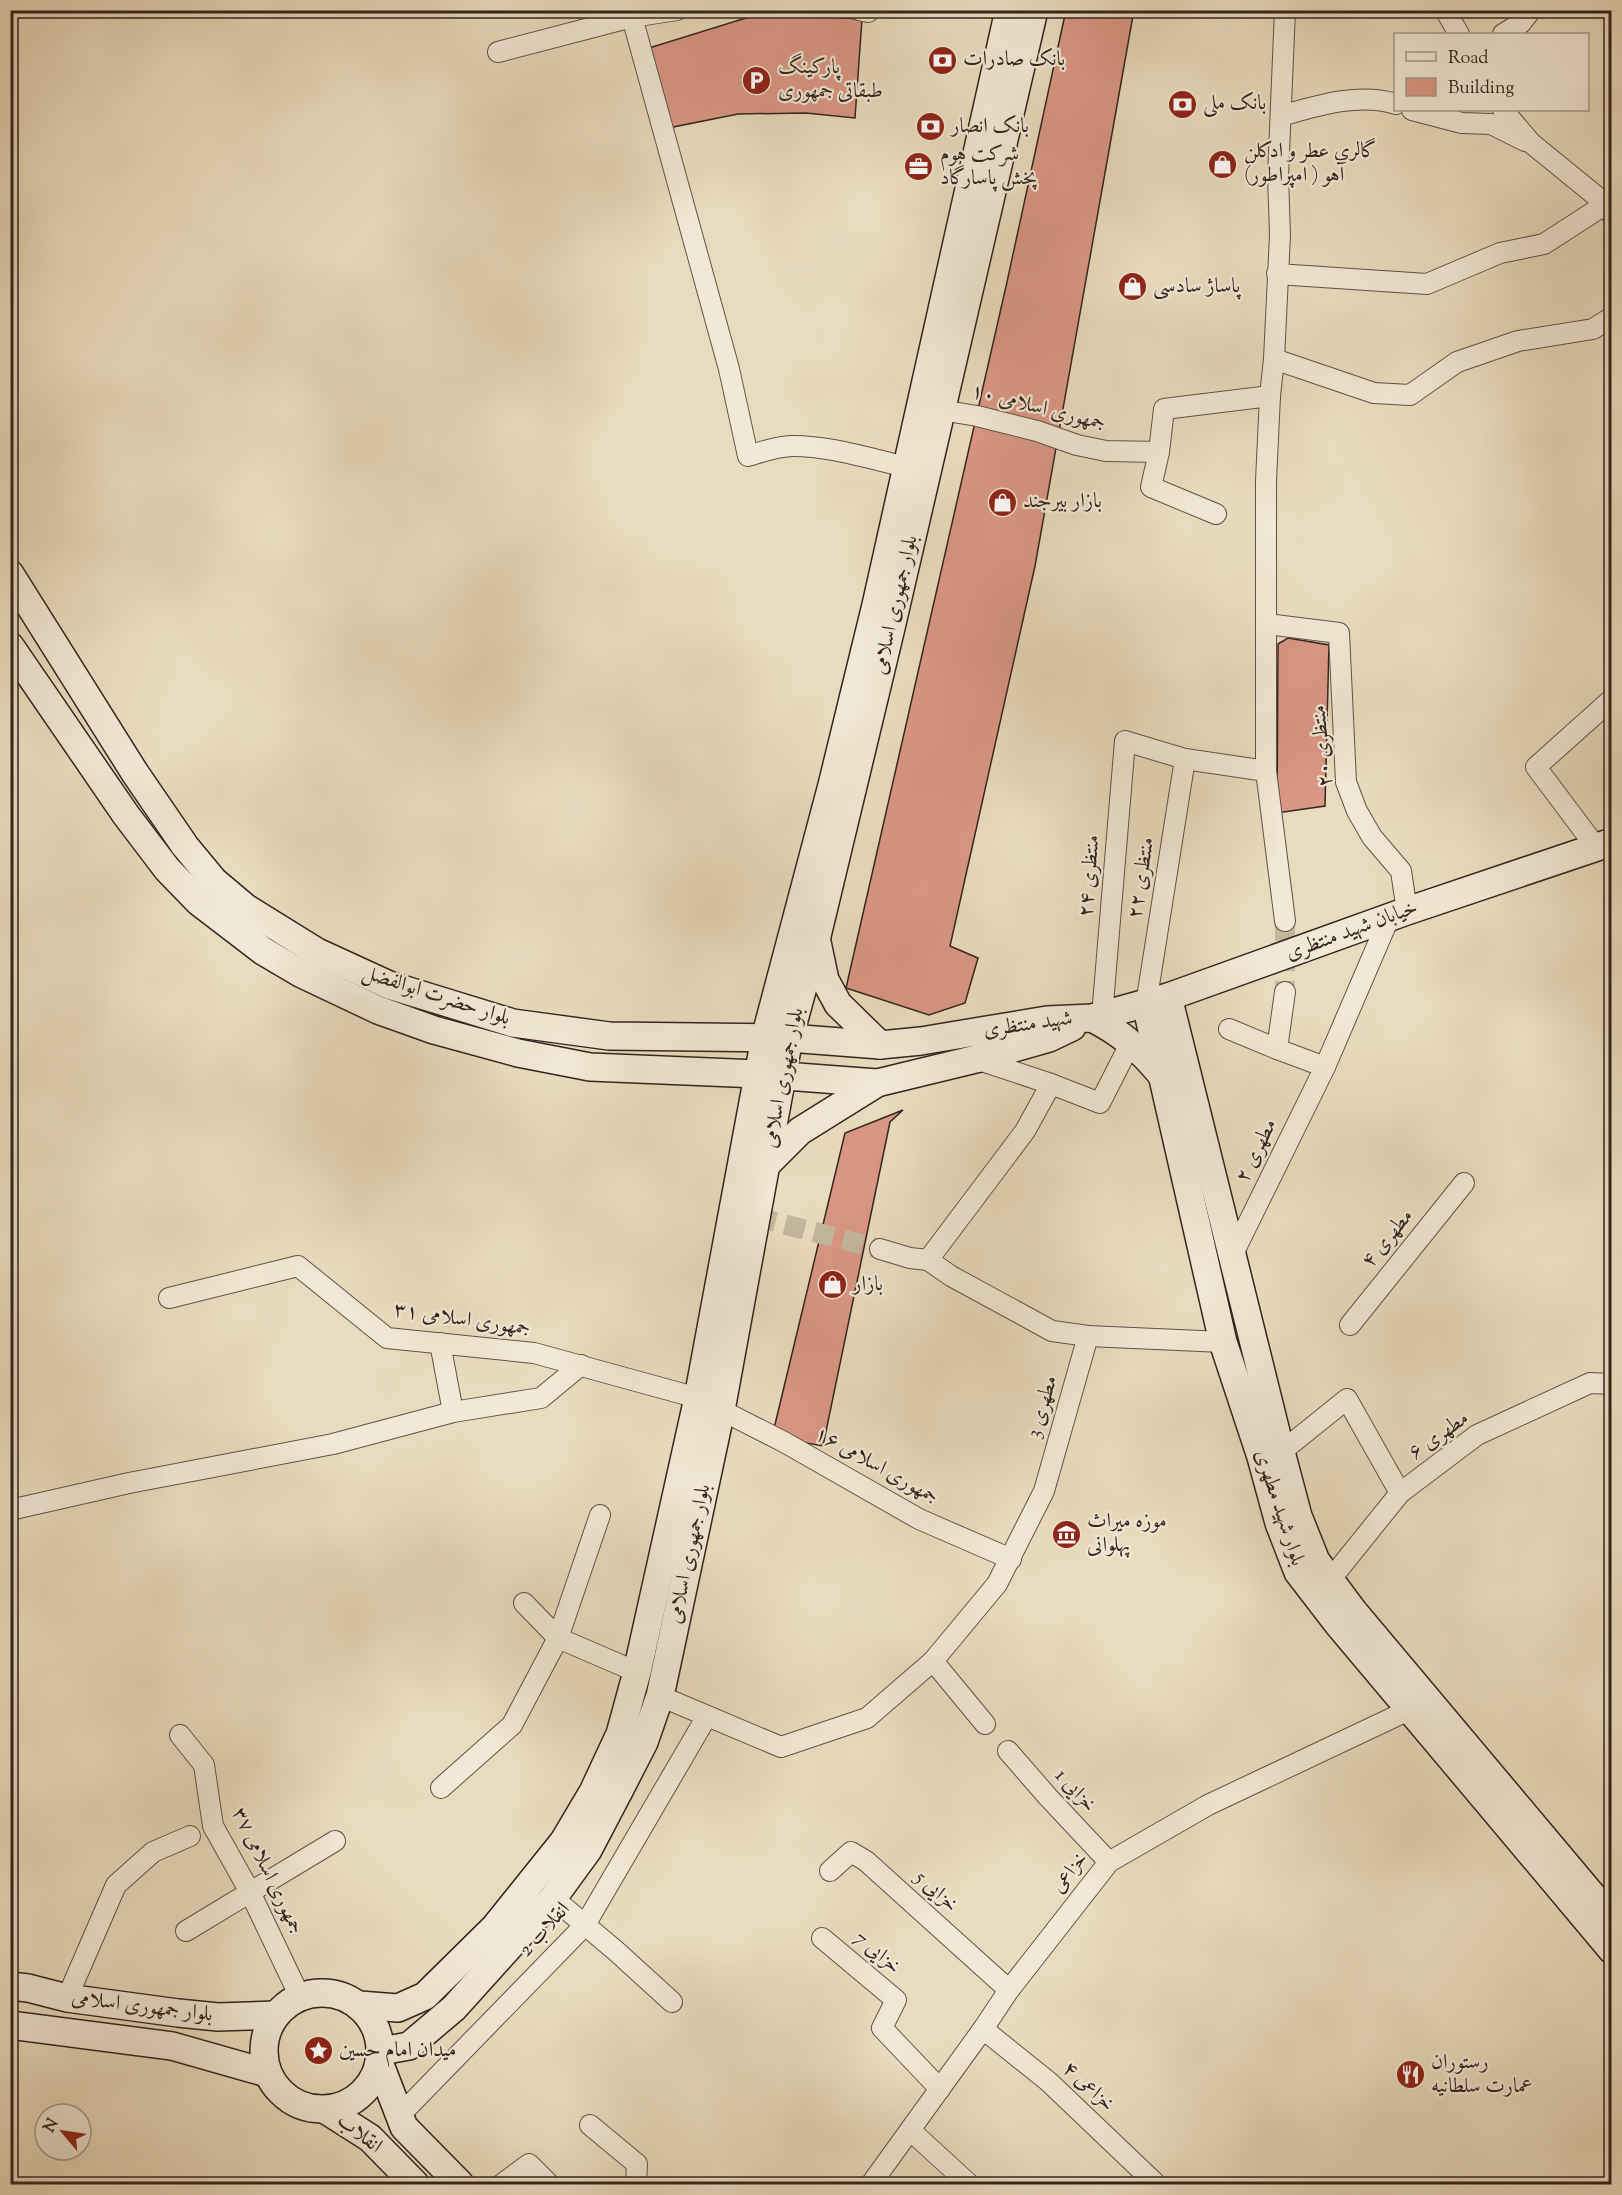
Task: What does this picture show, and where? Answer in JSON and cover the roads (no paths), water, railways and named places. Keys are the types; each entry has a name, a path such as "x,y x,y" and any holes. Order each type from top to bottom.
{"main road":[{"name":"بلوار جمهوری اسلامی","path":"380,2057 409,2046 454,2008 553,1898 593,1840 644,1742 660,1696 709,1404 777,1038 832,785 907,467 1009,10"},
{"name":"بلوار جمهوری اسلامی","path":"777,1038 816,940 888,644 1034,10"},
{"name":"بلوار حضرت ابوالفضل","path":"10,574 135,773 185,846 214,881 246,908 317,952 389,986 513,1023 609,1036 777,1038"},
{"name":"بلوار حضرت ابوالفضل","path":"12,648 126,814 167,869 199,902 263,951 302,974 378,1010 434,1030 518,1053 590,1067 770,1075"},
{"name":"خیابان شهید منتظری","path":"1097,1017 1157,1000 1398,914 1604,845"},
{"path":"816,940 825,980 838,1004 880,1045"},
{"name":"بلوار شهید مطهری","path":"1157,1000 1164,1079 1223,1342 1262,1457 1279,1523 1298,1572 1409,1710 1611,1950"},
{"name":"بلوار شهید مطهری","path":"1157,1000 1232,1256 1298,1516 1316,1561 1354,1612 1611,1919"},
{"path":"1097,1017 1143,1052 1164,1079"},
{"name":"شهید منتظری","path":"777,1038 880,1045 921,1041 1047,1020 1097,1017"},
{"name":"شهید منتظری","path":"770,1075 876,1083 976,1059 1049,1038 1097,1017"},
{"name":"بلوار جمهوری اسلامی","path":"359,2006 398,2008 425,1996 495,1927 564,1841 593,1792 620,1734 709,1404 767,1164 770,1075"},
{"path":"767,1164 800,1131 876,1083"},
{"name":"بلوار جمهوری اسلامی","path":"10,1986 67,1998 218,2017 276,2015"},
{"path":"315,1992 345,1997 359,2006 371,2018 378,2034 380,2057 369,2087 344,2105 326,2110 308,2108 291,2101 277,2089 267,2073 264,2059 264,2043 268,2028 276,2015 286,2004 315,1992"},
{"name":"بلوار جمهوری اسلامی","path":"10,2025 172,2046 267,2073"},
{"name":"انقلاب","path":"380,2057 404,2127 460,2184"},
{"name":"انقلاب","path":"326,2110 370,2138 415,2184"}],"street":[{"path":"498,52 632,17 677,10"},
{"path":"1285,10 1278,176 1280,235 1274,359 1269,396 1266,481 1266,771 1285,921"},
{"path":"1445,10 1458,33"},
{"path":"1505,33 1521,23 1531,10"},
{"path":"632,17 729,369 748,456 769,449 791,446 828,449 907,467"},
{"path":"1281,116 1339,100 1387,101 1394,104"},
{"path":"1416,111 1462,123 1491,124 1531,143"},
{"path":"1277,274 1427,284 1500,253 1544,244 1610,206 1531,143 1504,111"},
{"path":"1274,359 1374,393 1410,395 1457,362 1518,341 1593,329 1611,317"},
{"path":"1216,514 1152,487 1160,452 1164,409 1269,396"},
{"name":"جمهوری اسلامی ۱۰","path":"941,410 1037,431 1077,445 1106,451 1160,452"},
{"name":"منتظری ۲۰","path":"1267,624 1339,633 1346,782 1357,811 1372,837 1401,871 1398,914"},
{"path":"1604,845 1536,767 1611,699"},
{"name":"منتظری ۲۴","path":"1097,1017 1125,741 1185,759"},
{"path":"1185,759 1266,771"},
{"name":"منتظری ۲۲","path":"1157,1000 1185,759"},
{"name":"مطهری ۲","path":"1232,1256 1398,914"},
{"path":"1278,1049 1285,992"},
{"path":"1229,1029 1325,1067"},
{"path":"976,1059 1100,1103 1131,1042"},
{"path":"928,1260 1024,1131 1051,1084"},
{"name":"مطهری ۴","path":"1350,1325 1464,1183"},
{"path":"880,1249 910,1258 928,1260 951,1276 1053,1331 1088,1336 1223,1342"},
{"name":"جمهوری اسلامی ۳۱","path":"169,1298 298,1266 387,1338 534,1353 709,1404"},
{"name":"مطهری 3","path":"660,1696 781,1747 867,1718 933,1661 997,1584 1044,1491 1088,1336"},
{"path":"440,1343 453,1412"},
{"path":"10,1510 129,1483 333,1444 453,1412 541,1398 581,1365"},
{"name":"مطهری ۶","path":"1330,1580 1400,1493 1477,1435 1590,1383 1611,1384"},
{"path":"1281,1452 1347,1399 1400,1493"},
{"name":"جمهوری اسلامی ۱۶","path":"709,1404 784,1442 919,1519 1011,1559"},
{"path":"441,1788 512,1725 558,1638 600,1515"},
{"path":"524,1603 558,1638 637,1672"},
{"path":"933,1661 985,1724"},
{"name":"خزاعی","path":"871,2184 1009,1990 1109,1862 1208,1805 1409,1710"},
{"name":"انقلاب 2","path":"399,2116 585,1925 707,1716"},
{"name":"جمهوری اسلامی ۳۷","path":"180,1736 204,1765 213,1826 250,1892 300,1997"},
{"name":"خزایی 1","path":"1008,1751 1109,1862"},
{"path":"67,1998 116,1885 153,1852 190,1836"},
{"path":"186,1931 334,1841"},
{"name":"خزایی 5","path":"830,1872 851,1852 866,1861 1009,1990"},
{"path":"553,1898 672,2002"},
{"name":"خزایی 7","path":"822,1938 896,2000 882,2028 940,2089"},
{"name":"خزاعی ۴","path":"983,2029 1049,2082 1156,2184"},
{"path":"590,2125 637,2164 636,2184"},
{"path":"910,2130 969,2184"},
{"path":"502,2184 529,2164 549,2184"}],"tunnel":[{"path":"1285,921 1285,992"},
{"path":"756,1217 880,1249"}],"place":[{"name":"بانک صادرات","path":"942,60"},
{"name":"پارکینگ طبقاتی جمهوری","path":"757,80"},
{"name":"بانک ملی","path":"1182,104"},
{"name":"بانک انصار","path":"930,127"},
{"name":"گالرى عطر و ادكلن آهو ( امپراطور)","path":"1223,164"},
{"name":"شرکت هوم پخش پاسارگاد","path":"919,167"},
{"name":"پاساژ سادسی","path":"1132,287"},
{"name":"بازار بیرجند","path":"1002,502"},
{"name":"بازار","path":"832,1285"},
{"name":"موزه میراث پهلوانی","path":"1066,1534"},
{"name":"میدان امام حسین","path":"318,2051"},
{"name":"رستوران عمارت سلطانیه","path":"1410,2075"}]}
